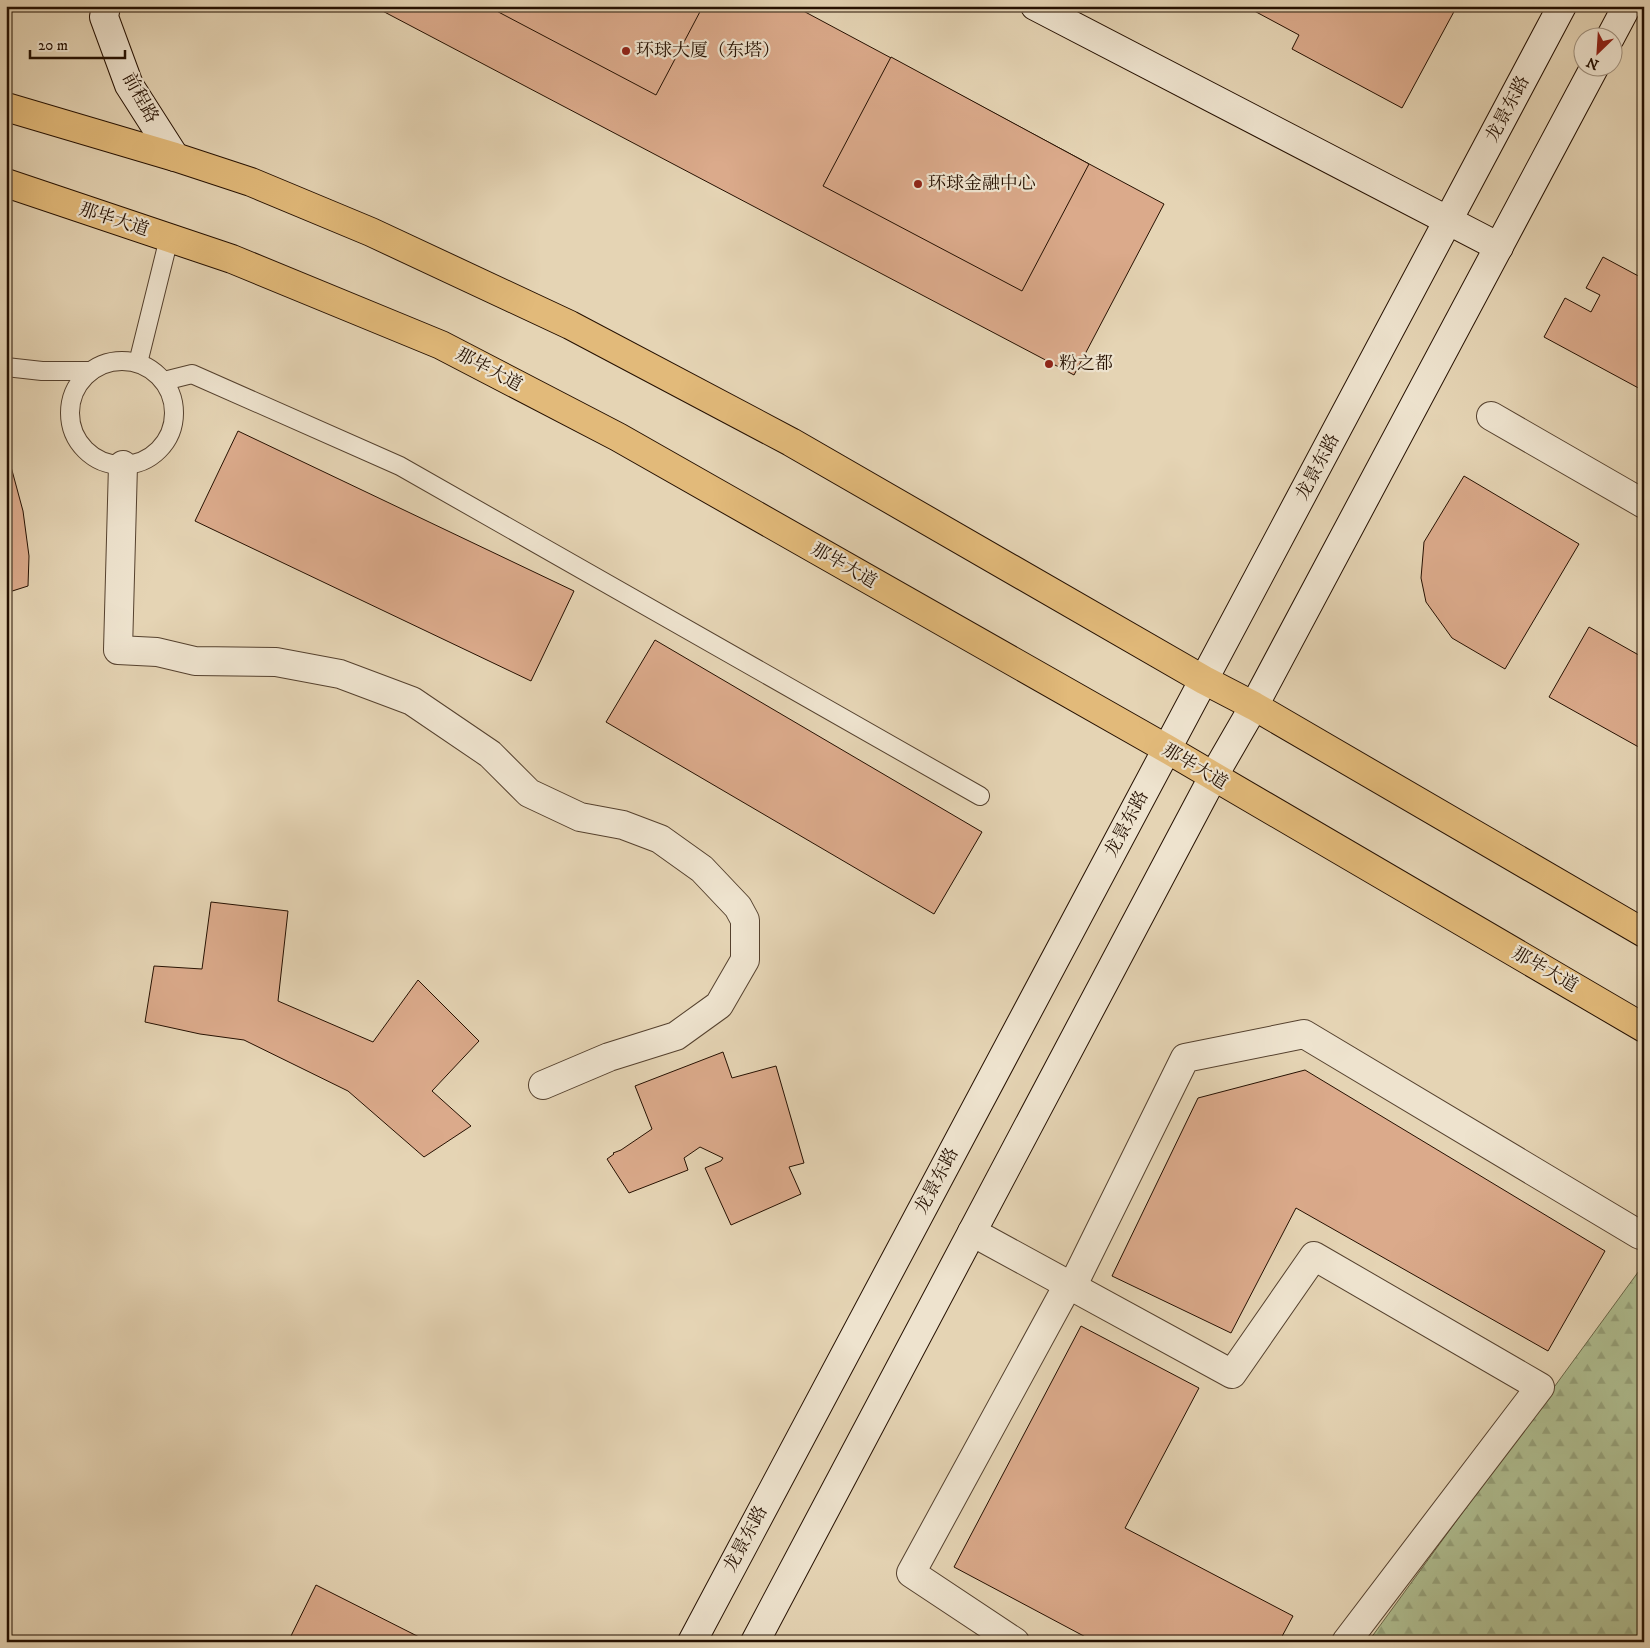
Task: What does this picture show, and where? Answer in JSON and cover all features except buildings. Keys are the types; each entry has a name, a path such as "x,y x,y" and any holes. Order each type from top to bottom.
{"main road":[{"path":"6,107 175,157 251,182 371,232 570,325 791,442 1204,680 1254,706 1644,933"},
{"name":"那毕大道","path":"6,183 232,259 441,345 618,437 1167,749 1644,1028"}],"street":[{"name":"前程路","path":"106,6 104,17 129,85 175,157"},
{"path":"1035,6 1498,247"},
{"name":"龙景东路","path":"692,1642 1562,6"},
{"path":"1615,28 1627,6"},
{"path":"755,1642 1213,777 1254,706 1589,78"},
{"path":"1491,416 1644,504"},
{"path":"123,465 118,650 157,652 196,661 276,662 340,674 412,701 490,754 529,793 580,817 623,825 660,839 702,869 738,907 745,920 745,960 719,1005 676,1036 609,1057 543,1085"},
{"path":"1015,1642 911,1573 1070,1286 1186,1058 1304,1034 1640,1235"},
{"path":"972,1232 1232,1374 1314,1256 1540,1387 1346,1642"}],"lane":[{"path":"138,363 169,238"},
{"path":"122,360 138,363 152,370 164,381 171,395 175,411 173,426 167,441 156,453 142,462 123,465 108,463 93,456 81,445 72,430 70,414 72,398 79,382 91,371 106,363 122,360"},
{"path":"6,368 42,371 91,371"},
{"path":"164,381 192,374 400,466 980,796"}],"green space":[{"path":"1644,1264 1644,1642 1368,1642"}],"place":[{"name":"环球大厦（东塔）","path":"626,51"},
{"name":"环球金融中心","path":"918,184"},
{"name":"粉之都","path":"1049,364"}]}
